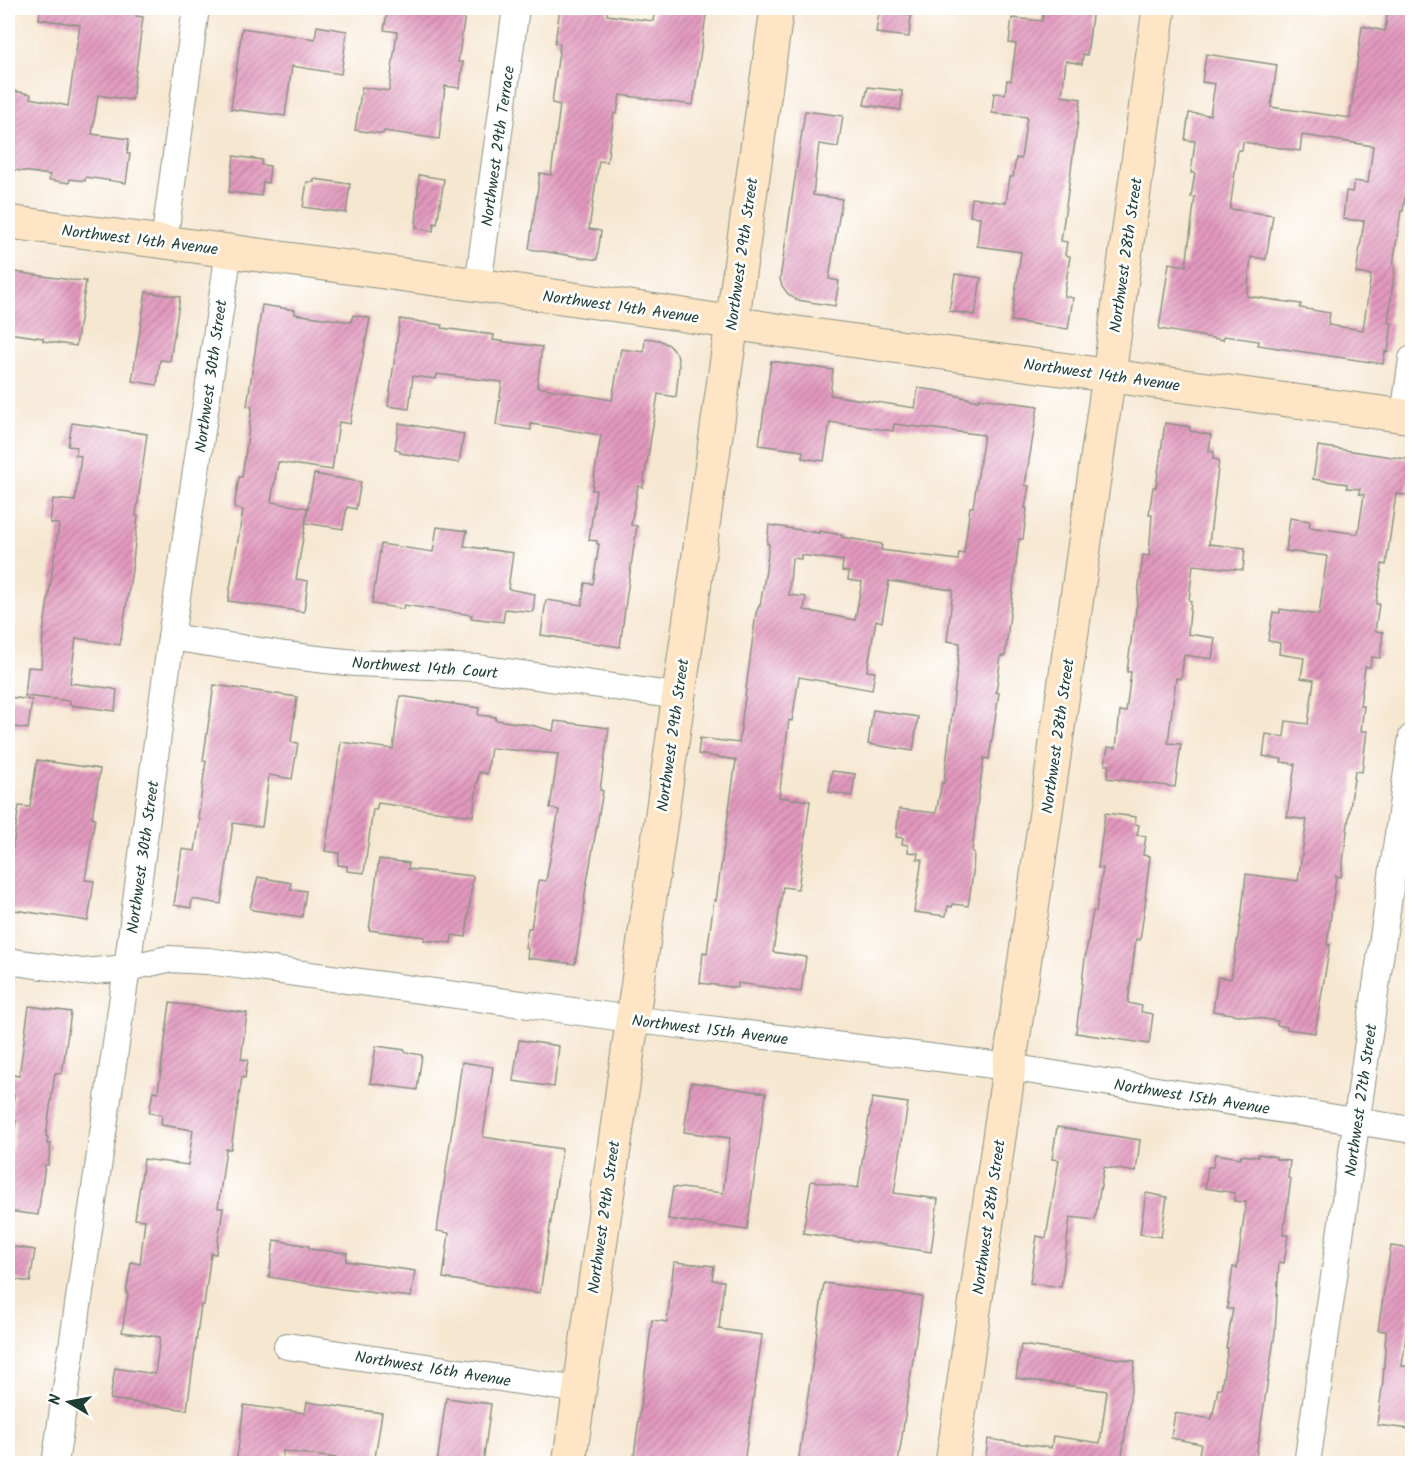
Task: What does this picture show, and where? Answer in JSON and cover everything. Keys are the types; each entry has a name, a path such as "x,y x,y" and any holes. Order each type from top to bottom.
{"street":[{"path":"164,242 196,8"},
{"name":"Northwest 29th Terrace","path":"478,285 516,8"},
{"name":"Northwest 29th Street","path":"569,1464 777,8"},
{"name":"Northwest 28th Street","path":"952,1464 1109,375 1159,8"},
{"name":"Northwest 14th Avenue","path":"8,222 478,285 783,331 1408,416"},
{"name":"Northwest 30th Street","path":"55,1464 127,968 171,636 229,251"},
{"path":"1408,416 1413,359"},
{"name":"Northwest 14th Court","path":"171,636 326,660 478,668 678,696"},
{"name":"Northwest 27th Street","path":"1307,1464 1413,737"},
{"name":"Northwest 15th Avenue","path":"8,962 83,972 127,968 168,959 208,962 632,1020 1010,1067 1413,1130"},
{"name":"Northwest 16th Avenue","path":"287,1346 579,1390"}],"building":[{"path":"40,8 137,8 136,16 143,17 132,100 98,95 92,134 129,139 127,154 130,154 126,183 86,177 85,181 70,179 69,183 49,180 50,175 8,169 8,90 31,94 30,98 68,106 80,25 39,19"},
{"path":"388,8 466,8 458,62 463,62 460,88 445,86 439,139 384,131 383,134 355,130 362,87 389,91 397,32 384,30"},
{"path":"560,8 608,8 607,15 653,21 655,8 707,8 693,105 620,95 617,114 614,113 607,162 599,161 589,229 601,231 597,260 529,249 540,173 551,175 560,105 552,103 560,44 555,43"},
{"path":"1044,8 1093,8 1087,55 1083,54 1082,64 1066,61 1062,96 1081,99 1061,241 1067,242 1065,255 1070,256 1064,296 1073,298 1068,329 1011,321 1021,252 977,246 980,217 970,216 972,198 1006,203 1016,158 1021,159 1027,117 992,113 994,93 1005,94 1007,80 1011,81 1016,44 1009,43 1012,18 1042,21"},
{"path":"1388,8 1413,8 1413,140 1393,265 1395,266 1388,323 1392,323 1388,352 1385,351 1383,364 1258,345 1259,341 1224,336 1223,340 1159,329 1169,263 1186,266 1195,197 1191,197 1195,173 1191,173 1195,141 1185,140 1189,113 1210,115 1215,84 1202,82 1206,54 1277,65 1271,107 1350,118 1362,26 1385,31","holes":["1302,135 1373,146 1368,183 1354,181 1352,192 1346,191 1343,219 1364,221 1356,273 1371,275 1363,330 1328,325 1330,313 1300,308 1301,304 1247,296 1251,257 1266,259 1273,215 1230,209 1238,150 1242,150 1243,142 1300,151"]},
{"path":"879,11 911,15 909,37 876,33"},
{"path":"317,26 347,31 341,74 292,66 285,116 231,109 242,28 315,39"},
{"path":"868,87 902,91 901,110 864,105"},
{"path":"805,111 843,116 838,147 819,144 813,195 842,199 829,279 839,281 835,306 797,300 788,294 780,279"},
{"path":"234,156 262,160 261,165 270,166 268,183 263,182 261,196 229,192"},
{"path":"419,175 444,179 437,224 434,223 433,231 416,228"},
{"path":"314,179 350,184 346,213 303,207 307,182 314,182"},
{"path":"8,271 86,281 76,346 8,333"},
{"path":"955,274 981,278 975,315 949,311"},
{"path":"146,292 180,297 170,361 160,360 157,385 132,381"},
{"path":"262,305 295,310 295,314 351,322 353,315 370,318 350,424 339,422 332,470 278,462 271,502 308,508 296,579 308,581 304,612 228,601 243,510 234,508 239,477 242,477 252,407 247,406"},
{"path":"400,319 442,325 442,328 494,335 493,340 542,347 537,387 612,400 621,349 644,352 645,338 659,340 669,345 677,354 679,366 676,397 658,394 643,487 638,486 631,525 637,526 620,647 541,635 546,600 582,605 585,583 593,584 599,544 597,541 589,540 596,490 592,490 601,435 531,424 531,430 496,425 502,382 437,374 436,379 413,376 409,409 388,406"},
{"path":"771,361 833,370 830,395 915,408 918,388 978,401 979,398 1038,406 1025,485 1029,486 1023,539 1019,539 1005,656 1001,656 996,692 999,693 989,759 984,758 978,799 972,852 974,852 973,873 968,906 953,904 952,907 948,906 946,916 914,912 922,859 917,859 918,853 908,852 908,845 902,844 903,838 896,837 899,809 936,813 942,782 944,783 960,643 947,641 953,590 889,581 882,622 876,620 867,671 875,672 872,690 799,677 792,721 789,720 779,797 810,801 798,889 783,887 773,952 806,957 801,992 738,983 738,988 700,983 703,952 707,953 714,900 716,901 736,760 698,754 700,738 739,743 756,613 760,606 766,570 769,525 842,535 842,537 882,544 881,550 958,560 959,553 964,554 970,507 973,507 984,435 894,424 893,431 830,422 824,461 802,458 803,451 759,445","holes":["801,555 843,561 842,571 849,572 848,580 862,582 855,620 804,610 806,597 789,595 792,558 801,559"]},
{"path":"72,423 147,434 136,516 138,516 132,570 120,645 76,638 70,683 117,690 115,711 70,705 70,701 25,696 28,667 41,668 43,634 59,524 50,523 53,499 75,501 81,456 75,455 77,447 68,446"},
{"path":"399,423 464,434 459,463 400,453 400,450 395,449"},
{"path":"1165,423 1190,427 1190,431 1211,435 1209,451 1214,452 1213,459 1219,460 1209,544 1245,548 1243,570 1193,565 1188,634 1215,638 1212,659 1184,655 1181,679 1176,678 1168,743 1181,744 1175,787 1107,778 1109,765 1105,765 1108,747 1116,748 1120,711 1126,712 1131,672 1127,672 1132,633 1143,555 1149,556 1152,515 1149,514 1153,487 1156,487"},
{"path":"1318,446 1412,460 1407,495 1396,494 1386,565 1382,564 1376,604 1379,604 1375,631 1383,632 1380,658 1372,657 1370,667 1365,667 1360,706 1364,706 1361,731 1367,731 1362,772 1355,771 1341,877 1336,876 1327,945 1330,945 1315,1033 1287,1029 1287,1027 1277,1025 1278,1021 1213,1011 1218,977 1231,979 1246,874 1298,881 1307,820 1287,817 1295,764 1263,756 1266,734 1284,737 1286,721 1308,724 1314,680 1301,678 1304,658 1279,654 1280,643 1268,641 1273,612 1280,613 1280,609 1319,615 1327,556 1286,551 1290,518 1310,521 1309,527 1358,534 1364,495 1359,494 1360,489 1347,488 1347,484 1313,479"},
{"path":"314,474 361,482 356,509 347,507 343,529 305,523"},
{"path":"437,527 467,531 464,546 513,553 508,589 535,594 533,612 505,609 503,622 404,605 403,609 372,604 381,544 433,552"},
{"path":"214,685 297,697 291,742 298,743 292,779 269,775 262,827 233,823 221,904 192,899 191,908 174,905 182,849 195,851 206,761 203,761"},
{"path":"400,696 479,708 478,715 553,731 555,721 609,728 600,790 603,791 575,964 527,958 528,949 525,948 528,928 531,928 539,880 546,881 559,810 550,808 558,754 491,748 487,774 479,772 473,816 378,803 376,810 373,809 364,873 347,871 347,866 338,865 339,853 325,851 341,742 393,749"},
{"path":"8,697 32,700 28,729 8,726"},
{"path":"873,710 918,717 913,751 868,744"},
{"path":"37,760 100,769 85,880 94,881 88,921 8,909 8,857 11,858 19,806 30,807"},
{"path":"832,771 855,774 852,796 829,792"},
{"path":"1105,813 1136,817 1135,824 1139,825 1137,835 1146,836 1143,855 1150,856 1140,940 1136,939 1128,1003 1142,1006 1141,1012 1153,1014 1149,1044 1076,1033 1085,958 1103,868 1098,868"},
{"path":"379,859 409,863 408,869 473,876 466,937 452,935 451,943 424,940 425,937 369,930"},
{"path":"258,877 291,883 291,889 306,891 302,917 250,908"},
{"path":"170,1003 247,1013 241,1059 248,1060 245,1078 242,1077 231,1149 226,1149 218,1208 223,1208 216,1254 211,1253 204,1305 201,1305 187,1410 110,1399 115,1368 155,1374 160,1337 122,1332 131,1262 140,1264 145,1220 135,1219 144,1159 188,1165 193,1130 161,1125 162,1115 149,1113 153,1091 158,1092"},
{"path":"29,1006 71,1012 62,1074 55,1073 46,1136 48,1137 47,1144 51,1144 48,1165 45,1165 38,1215 8,1211 8,1178 16,1121 11,1121 14,1095 8,1094 8,1074 19,1076"},
{"path":"519,1040 559,1046 554,1087 513,1081"},
{"path":"376,1046 422,1055 417,1090 370,1083"},
{"path":"462,1062 493,1067 483,1137 562,1149 540,1293 443,1278 449,1233 437,1231"},
{"path":"691,1082 766,1093 747,1230 668,1219 673,1187 723,1193 730,1138 684,1132"},
{"path":"872,1098 908,1103 894,1193 938,1199 931,1252 803,1233 811,1181 858,1188"},
{"path":"1057,1127 1140,1140 1136,1172 1104,1167 1095,1220 1070,1217 1061,1287 1030,1283 1037,1236 1046,1238 1059,1160 1052,1159"},
{"path":"1215,1154 1241,1158 1241,1155 1258,1157 1258,1154 1290,1161 1288,1178 1291,1179 1283,1235 1288,1235 1284,1263 1279,1262 1275,1333 1255,1464 1197,1464 1201,1444 1171,1438 1175,1413 1212,1419 1218,1389 1221,1389 1228,1348 1226,1348 1233,1309 1227,1309 1233,1267 1237,1268 1246,1202 1234,1201 1235,1193 1205,1188 1208,1167 1213,1167"},
{"path":"1146,1193 1167,1197 1161,1237 1140,1234"},
{"path":"274,1240 309,1246 309,1249 347,1253 346,1261 415,1271 411,1297 341,1289 269,1277"},
{"path":"8,1246 35,1250 30,1282 8,1278"},
{"path":"1391,1246 1413,1249 1413,1285 1402,1366 1413,1367 1413,1409 1410,1429 1377,1425 1386,1331 1378,1330"},
{"path":"674,1262 714,1266 712,1280 724,1281 719,1329 762,1335 744,1464 633,1464 652,1320 667,1322"},
{"path":"824,1283 922,1297 898,1464 798,1464"},
{"path":"1021,1345 1135,1361 1121,1464 985,1464 988,1439 1051,1448 1053,1436 1100,1443 1107,1391 1016,1378"},
{"path":"446,1398 491,1404 483,1464 437,1464"},
{"path":"307,1402 382,1413 374,1464 342,1464 343,1459 283,1451 282,1464 236,1464 244,1405 305,1413"}]}
